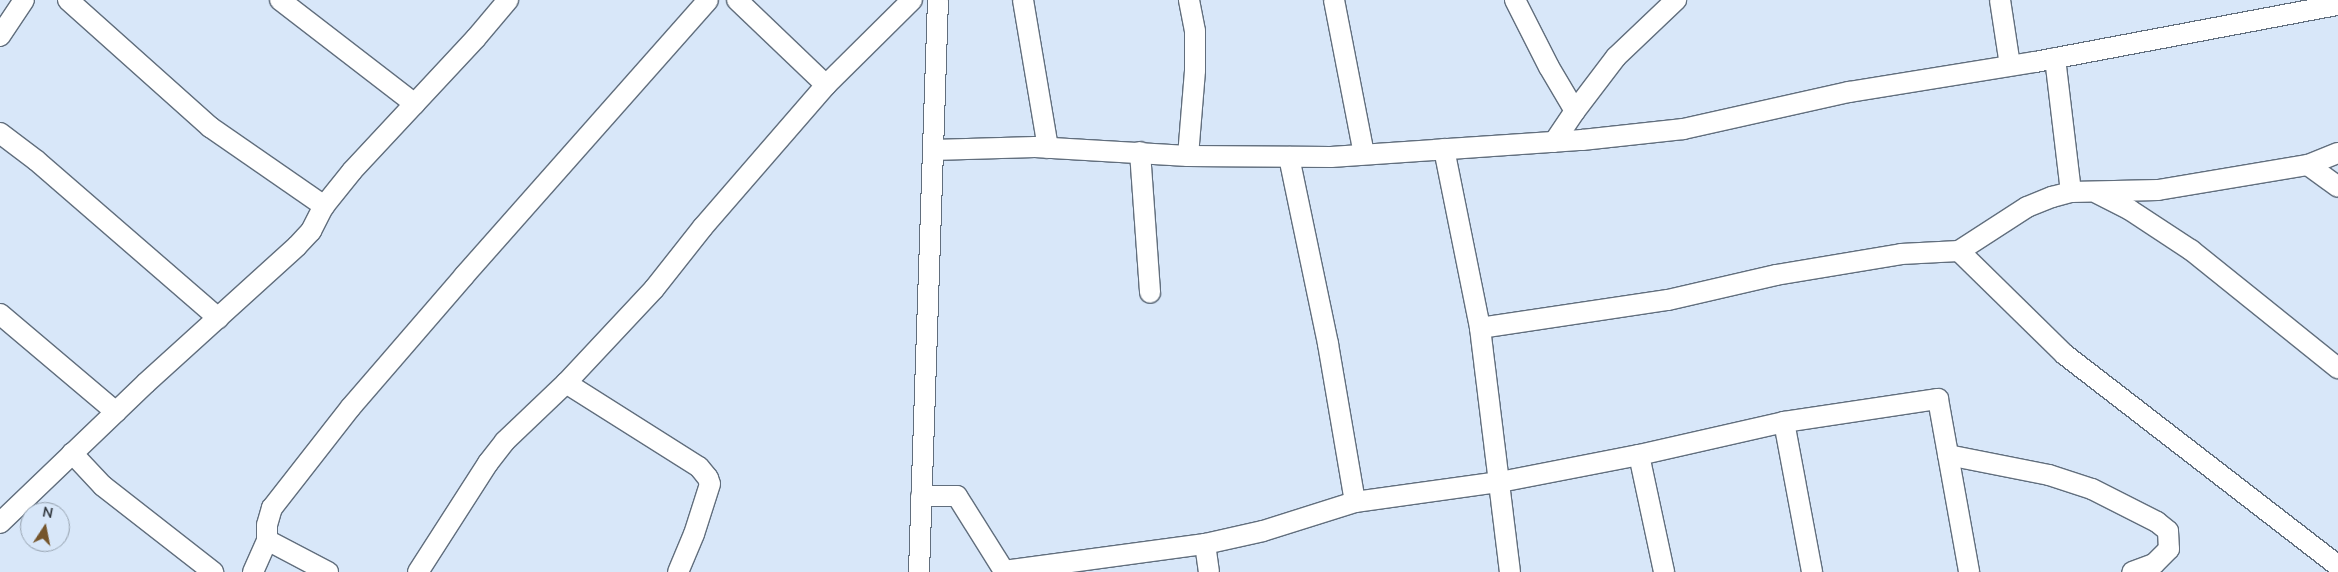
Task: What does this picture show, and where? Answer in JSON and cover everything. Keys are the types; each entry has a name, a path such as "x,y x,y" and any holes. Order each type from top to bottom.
{"street":[{"path":"0,36 24,0"},
{"path":"68,0 210,127 324,206"},
{"path":"280,0 415,104"},
{"path":"0,523 72,453 297,246 311,231 324,206 352,171 508,0"},
{"path":"253,572 267,540 267,524 272,508 351,407 708,0"},
{"path":"737,0 826,85"},
{"path":"418,572 488,463 505,441 566,383 654,289 703,227 826,85 912,0"},
{"path":"918,572 938,0"},
{"path":"1023,0 1048,148"},
{"path":"1188,156 1195,70 1195,31 1189,0"},
{"path":"1334,0 1364,154"},
{"path":"1515,0 1549,67 1575,110"},
{"path":"1554,142 1575,110 1616,58 1675,0"},
{"path":"2000,0 2010,65"},
{"path":"933,150 1048,148 1188,156 1289,157 1554,142 1683,129 1849,92 2055,58 2297,6 2338,6"},
{"path":"2055,58 2071,192"},
{"path":"0,133 37,160 218,318"},
{"path":"1444,149 1480,328 1510,572"},
{"path":"1140,152 1150,293"},
{"path":"1480,328 1668,300 1776,275 1901,254 1959,251 2027,207 2071,192 2158,190 2308,165 2338,153"},
{"path":"1289,157 1328,344 1355,502"},
{"path":"2308,165 2338,187"},
{"path":"2093,191 2130,210 2191,250 2338,368"},
{"path":"1959,251 2064,354 2338,566"},
{"path":"0,314 116,412"},
{"path":"566,383 699,468 708,478 710,484 694,534 678,572"},
{"path":"921,496 957,496 1004,571 1205,544 1263,531 1355,502 1500,482 1639,455 1784,422 1938,399 1969,572"},
{"path":"1784,422 1812,572"},
{"path":"72,453 103,486 213,572"},
{"path":"1948,454 2049,475 2083,486 2156,522 2168,531 2169,549 2154,564 2132,572"},
{"path":"1639,455 1664,572"},
{"path":"267,540 328,572"},
{"path":"1205,544 1209,572"}]}
